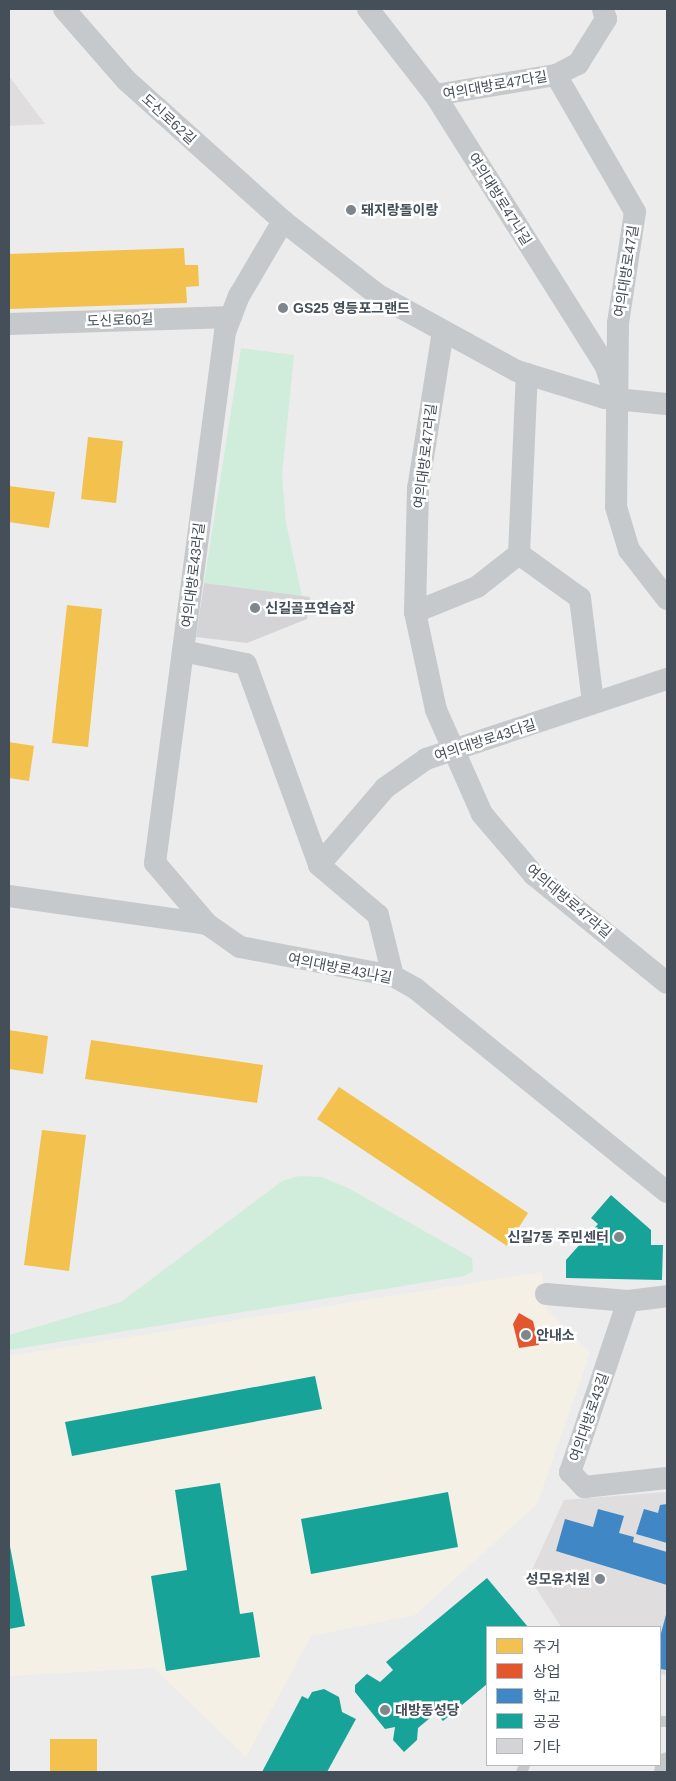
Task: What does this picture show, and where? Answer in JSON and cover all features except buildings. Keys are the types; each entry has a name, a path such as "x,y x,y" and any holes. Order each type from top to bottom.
{"street":[{"name":"도신로62길","path":"64,9 126,80 283,221"},
{"name":"여의대방로47나길","path":"368,9 435,95 606,367 617,399"},
{"name":"여의대방로47다길","path":"435,95 556,75 578,64 606,19 603,9"},
{"name":"여의대방로47길","path":"556,75 636,212 618,323 616,507 629,550 667,598"},
{"name":"여의대방로43라길","path":"207,924 154,864 218,386 231,317 283,221"},
{"path":"283,221 378,295 443,331 528,374 617,399 667,404"},
{"name":"도신로60길","path":"9,324 231,317"},
{"name":"여의대방로47라길","path":"443,331 418,488 415,612 436,710 482,814 534,875 667,983"},
{"path":"415,612 477,587 519,554 528,374"},
{"path":"519,554 580,598 593,702"},
{"path":"183,651 246,664 319,865 378,915 393,976"},
{"name":"여의대방로43다길","path":"319,865 385,788 426,759 667,679"},
{"name":"여의대방로43나길","path":"9,896 207,924 240,946 393,976 416,989 667,1192"},
{"path":"546,1294 628,1302 667,1296"},
{"name":"여의대방로43길","path":"628,1302 570,1472 584,1487 667,1478"},
{"path":"665,1772 667,1763"}],"shaded area":[{"path":"9,76 45,124 9,126"},
{"path":"542,1272 547,1310 590,1353 537,1504 415,1615 311,1636 246,1757 154,1668 9,1676 9,1356"},
{"name":"성모유치원","path":"667,1492 667,1675 661,1674 661,1626 560,1626 536,1588 532,1570 564,1500"}],"green space":[{"path":"241,348 294,355 282,475 286,523 302,596 204,583"},
{"path":"299,1176 322,1177 348,1188 472,1258 473,1271 464,1276 9,1350 9,1335 121,1302 282,1181"}],"place":[{"name":"돼지랑돌이랑","path":"351,210"},
{"name":"GS25 영등포그랜드","path":"283,308"},
{"name":"신길골프연습장","path":"255,608"},
{"name":"신길7동 주민센터","path":"619,1237"},
{"name":"안내소","path":"526,1335"},
{"name":"성모유치원","path":"600,1579"},
{"name":"대방동성당","path":"385,1710"}]}
